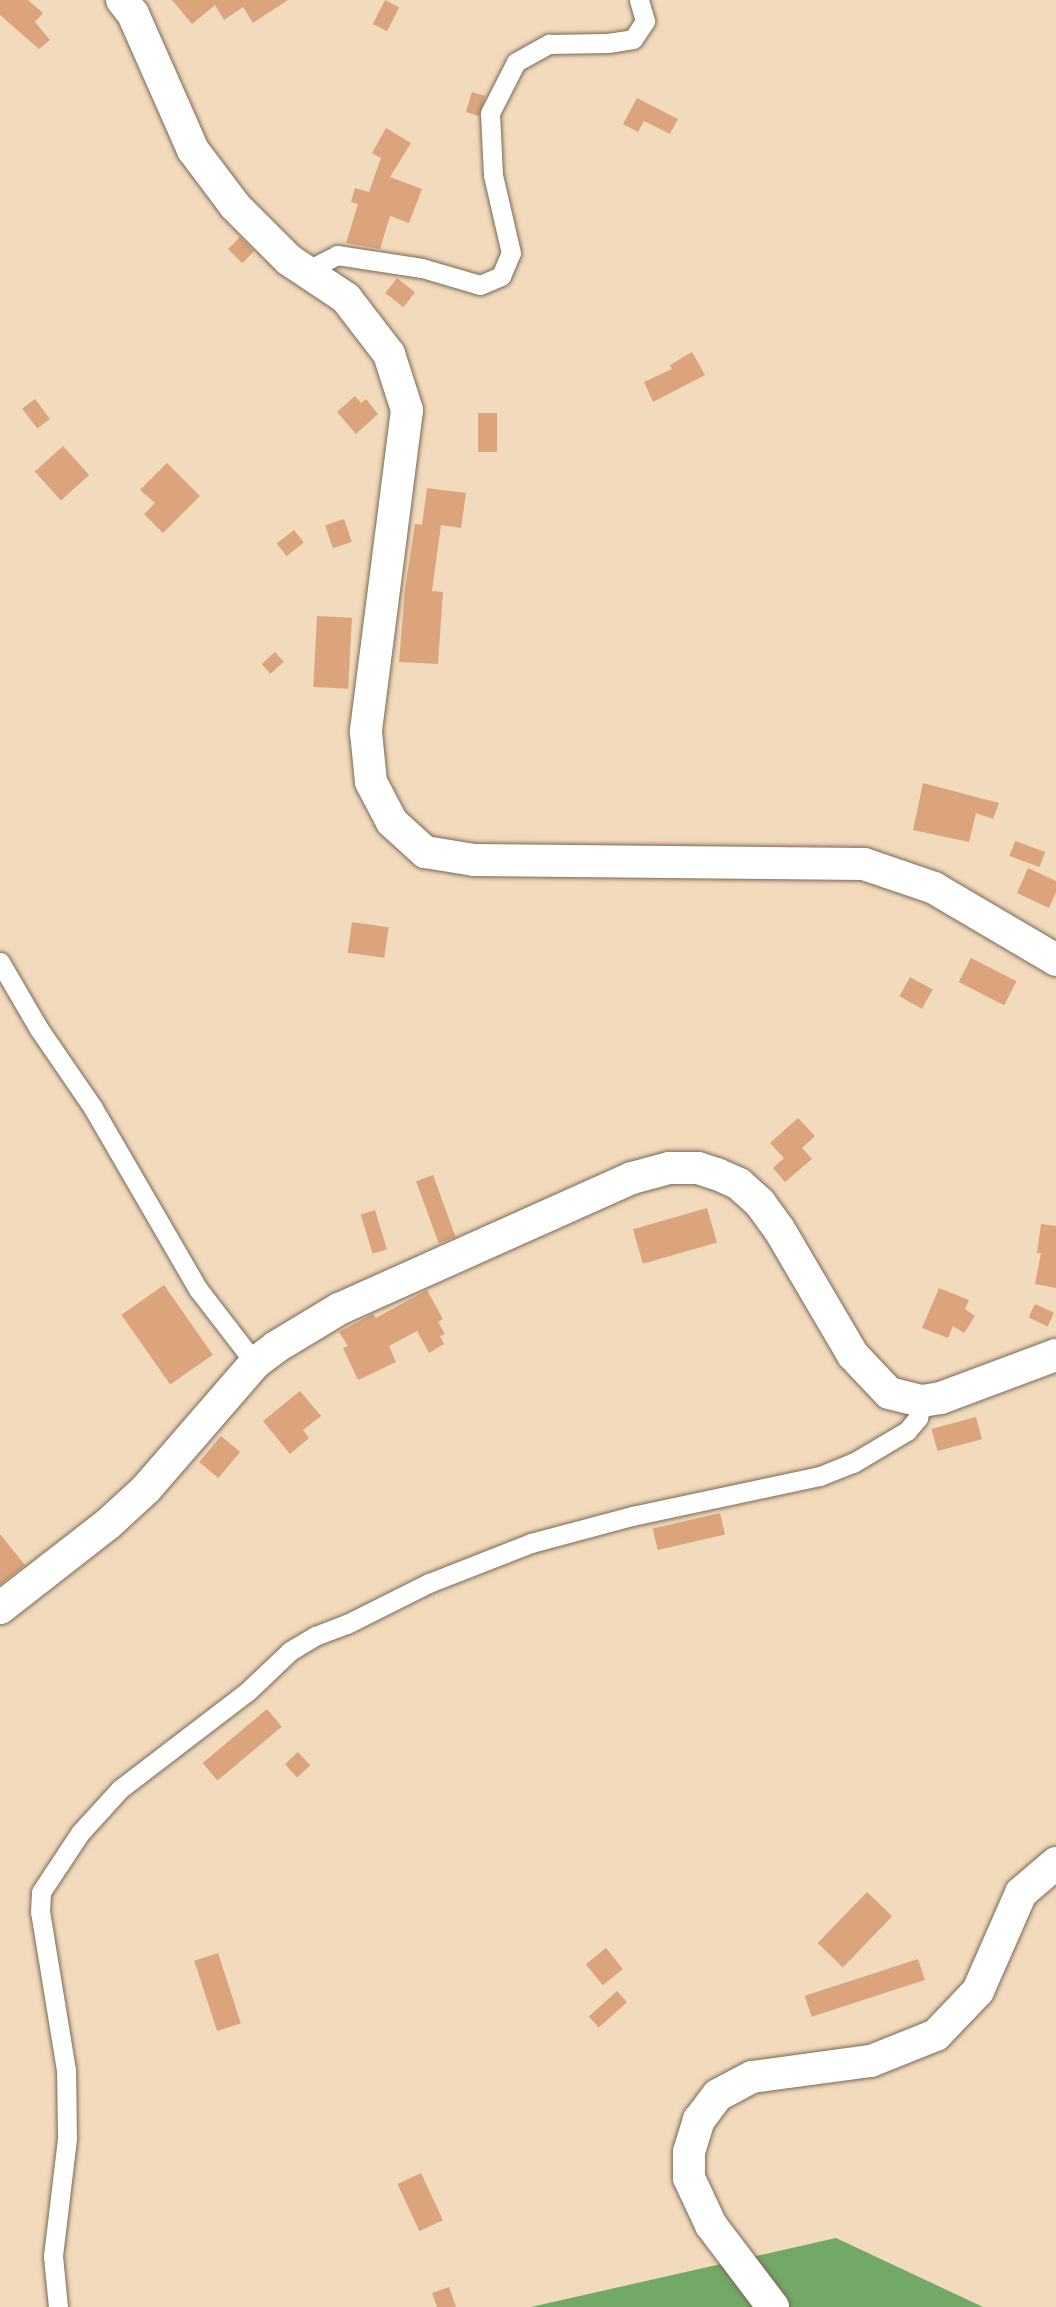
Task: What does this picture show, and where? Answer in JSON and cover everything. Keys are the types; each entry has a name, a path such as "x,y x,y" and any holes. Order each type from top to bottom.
{"main road":[{"path":"122,0 133,14 193,150 236,206 289,260 346,298 389,354 407,410 366,732 371,782 392,822 425,852 474,860 864,864 934,888 1056,960"},
{"path":"0,1608 108,1524 146,1489 255,1363 339,1309 632,1178 669,1168 698,1168 739,1184 760,1203 779,1229 853,1355 889,1393 922,1401 941,1398 1056,1355"},
{"path":"773,2307 711,2225 690,2178 689,2152 699,2120 718,2095 752,2077 871,2061 936,2035 978,1991 1021,1893 1056,1863"}],"street":[{"path":"306,271 337,255 422,268 480,285 501,276 511,253 494,176 490,113 516,62 549,44 608,43 633,39 645,21 639,0"},
{"path":"0,962 39,1029 93,1108 198,1289 255,1363"},
{"path":"58,2307 53,2256 67,2138 66,2070 40,1912 41,1892 80,1833 120,1789 247,1692 290,1651 315,1636 347,1624 429,1583 531,1543 632,1516 820,1476 842,1468 908,1431 918,1418 922,1401"}],"green space":[{"path":"836,2238 983,2307 531,2307"}],"building":[{"path":"0,0 28,0 43,13 35,22 50,40 39,49 0,15"},
{"path":"172,0 288,0 253,23 243,7 224,20 215,5 192,24"},
{"path":"385,0 399,7 387,31 373,24"},
{"path":"472,92 485,96 479,116 466,112"},
{"path":"637,98 678,119 670,134 644,121 638,132 623,124"},
{"path":"386,128 411,143 390,177 422,189 409,223 390,216 380,249 346,243 358,204 351,202 355,188 369,192 381,158 372,153"},
{"path":"240,237 254,251 242,263 228,249"},
{"path":"397,278 415,292 403,307 385,293"},
{"path":"692,352 705,375 653,402 644,382 672,369 670,365"},
{"path":"355,396 361,403 366,399 378,414 356,434 337,412"},
{"path":"35,399 50,419 37,429 22,409"},
{"path":"478,413 497,413 497,452 478,452"},
{"path":"63,446 89,475 61,500 35,471"},
{"path":"167,463 200,496 163,533 144,514 155,503 140,490"},
{"path":"427,488 466,493 461,528 441,525 432,591 443,592 438,664 399,662 405,589 415,524 422,525"},
{"path":"344,519 352,542 333,548 325,526"},
{"path":"294,530 304,543 287,556 277,544"},
{"path":"317,616 352,618 348,689 313,687"},
{"path":"275,652 284,662 270,674 262,664"},
{"path":"923,783 999,803 993,819 976,813 969,842 913,830"},
{"path":"1015,841 1045,852 1040,867 1010,856"},
{"path":"1028,868 1056,881 1056,892 1049,908 1017,893"},
{"path":"352,922 389,927 384,958 348,953"},
{"path":"971,958 1016,981 1004,1005 959,982"},
{"path":"910,977 933,990 922,1009 899,996"},
{"path":"798,1118 815,1136 802,1148 812,1159 785,1182 773,1168 784,1158 770,1143"},
{"path":"433,1175 456,1237 439,1243 416,1181"},
{"path":"707,1208 717,1243 643,1264 633,1229"},
{"path":"375,1210 387,1249 373,1254 361,1214"},
{"path":"1041,1224 1056,1226 1056,1288 1035,1284 1041,1253 1037,1253"},
{"path":"164,1285 213,1355 170,1384 121,1315"},
{"path":"939,1288 969,1300 965,1309 975,1316 964,1333 953,1326 948,1338 922,1328"},
{"path":"427,1290 443,1319 438,1322 445,1334 440,1336 444,1344 429,1353 417,1331 389,1346 396,1362 358,1380 343,1348 348,1346 339,1332 373,1314 376,1318"},
{"path":"1035,1304 1054,1313 1048,1326 1029,1318"},
{"path":"300,1391 321,1416 303,1430 309,1438 290,1454 263,1421"},
{"path":"976,1417 982,1439 938,1451 932,1429"},
{"path":"221,1436 240,1452 218,1478 199,1462"},
{"path":"720,1513 725,1534 658,1550 653,1529"},
{"path":"0,1534 25,1565 0,1585"},
{"path":"267,1709 282,1727 217,1781 203,1763"},
{"path":"298,1752 310,1765 297,1777 285,1764"},
{"path":"867,1892 892,1916 843,1967 818,1943"},
{"path":"606,1948 623,1969 603,1985 586,1964"},
{"path":"218,1953 241,2023 217,2031 194,1961"},
{"path":"918,1959 925,1980 812,2017 805,1996"},
{"path":"617,1991 627,2002 599,2028 589,2016"},
{"path":"421,2173 443,2220 419,2231 397,2184"},
{"path":"449,2287 456,2307 437,2307 432,2293"}]}
